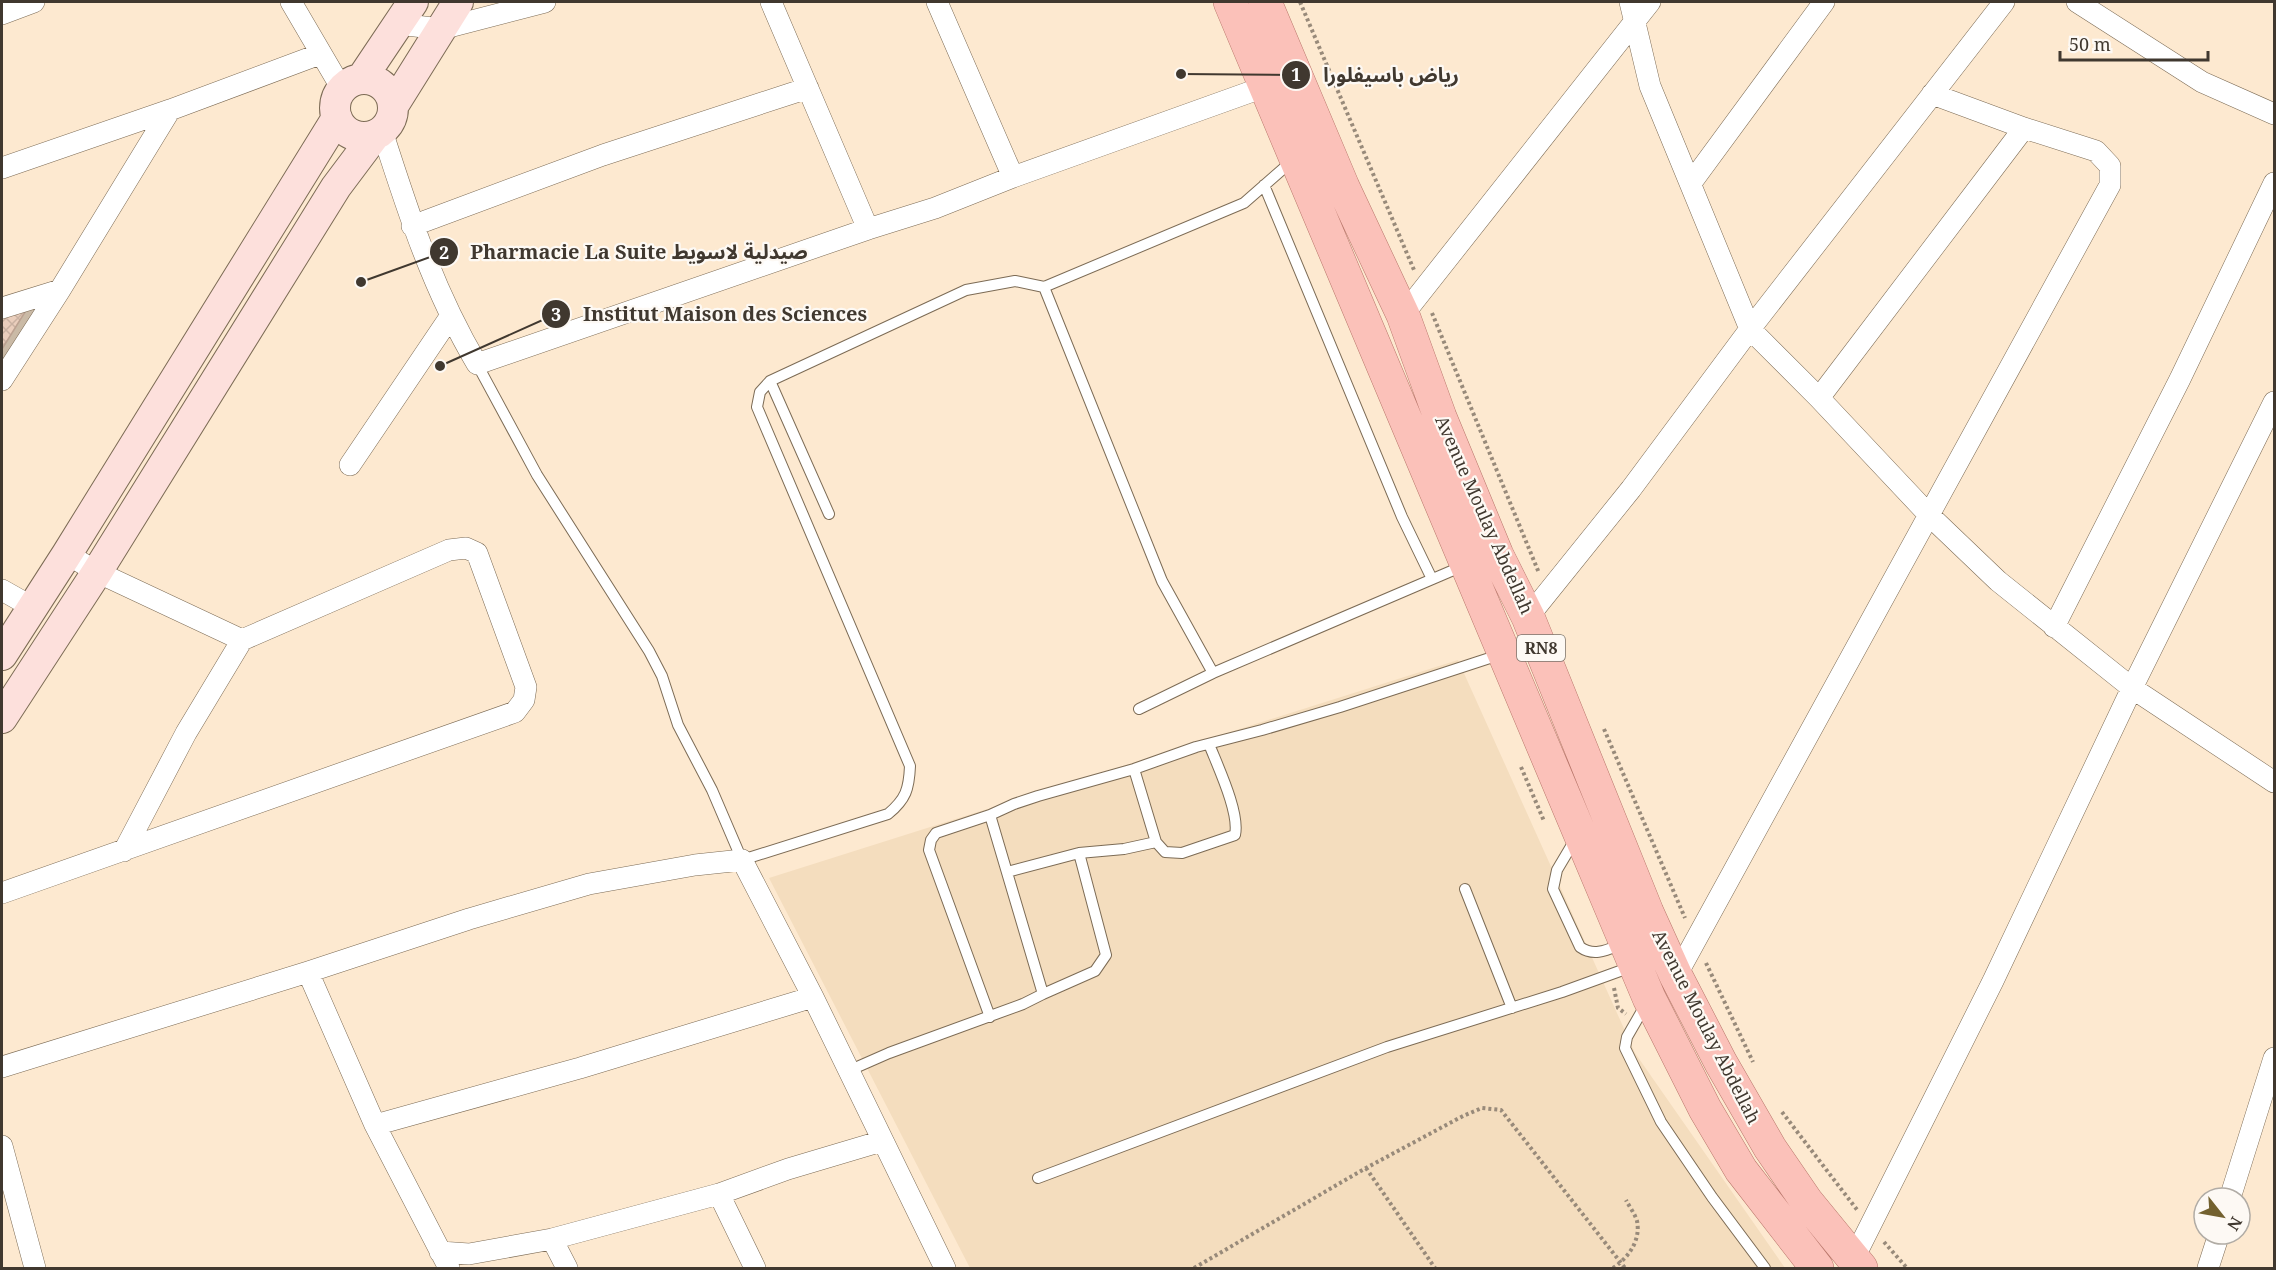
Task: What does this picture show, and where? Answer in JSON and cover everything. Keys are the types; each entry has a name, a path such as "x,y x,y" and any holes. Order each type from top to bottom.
{"main road":[{"name":"Avenue Moulay Abdellah","path":"1230,2 1649,998 1705,1109 1741,1170 1817,1269"},
{"name":"Avenue Moulay Abdellah","path":"1265,2 1343,187 1413,302 1440,417 1497,555 1538,605 1607,814 1676,976 1721,1063 1770,1148 1807,1202 1857,1264"}],"street":[{"path":"2,14 34,2"},
{"path":"291,2 320,54 352,84 377,81 388,91 383,124 412,226 450,317 477,364 935,208 1013,177 1264,87"},
{"path":"2,718 97,572 336,187 383,124 458,2"},
{"path":"383,124 360,137 352,134 340,125 335,103 406,13 441,29 545,2"},
{"path":"771,2 868,229"},
{"path":"937,2 1013,177"},
{"path":"1413,302 1632,12 1650,2"},
{"path":"1690,183 1824,2"},
{"path":"1538,605 1631,489 1750,329 2004,2"},
{"path":"2077,2 2202,82 2274,114"},
{"path":"1632,12 1650,86 1750,329 1819,398 1930,516 1998,581 2132,688 2274,782"},
{"path":"2,168 170,110 320,54"},
{"path":"412,226 603,155 808,88"},
{"path":"1676,976 2110,185 2110,166 2096,151 2024,128 1932,94"},
{"path":"2,380 170,110"},
{"path":"2,655 68,554 337,118"},
{"path":"1819,398 2024,128"},
{"path":"2054,627 2180,379 2274,183"},
{"path":"2,308 60,290"},
{"path":"350,465 450,317"},
{"path":"1857,1264 1869,1227 1988,991 2132,688 2274,402"},
{"path":"2,893 124,851 515,712 524,700 525,687 477,553 466,548 449,550 242,640 186,733 124,851"},
{"path":"68,554 97,572 242,640"},
{"path":"2,590 32,607"},
{"path":"2,1067 308,972 469,919 589,884 695,865 742,860 813,997 945,1269"},
{"path":"308,972 375,1125 444,1260 552,1239 719,1194 788,1169 882,1141"},
{"path":"375,1125 580,1068 813,997"},
{"path":"2234,1186 2274,1058"},
{"path":"2,1146 35,1269"},
{"path":"719,1194 755,1269"},
{"path":"552,1239 567,1269"},
{"path":"2208,1269 2215,1246"}],"lane":[{"path":"477,364 537,475 649,651 662,676 678,725 712,790 742,860 888,814 902,803 909,783 910,766 757,407 760,392 770,381 966,290 1016,281 1044,287 1244,203 1295,158"},
{"path":"1264,185 1402,517 1432,579"},
{"path":"1044,287 1162,581 1213,673"},
{"path":"770,381 829,514"},
{"path":"1139,709 1213,673 1466,564"},
{"path":"990,1017 929,850 931,840 936,833 990,815 1014,804 1329,710 1503,654"},
{"path":"1134,769 1156,842 1166,852 1182,853 1235,835 1238,825 1209,744"},
{"path":"990,815 1043,994"},
{"path":"1580,833 1557,870 1553,889 1580,947 1587,953 1630,954"},
{"path":"1007,872 1080,853 1125,849 1156,842"},
{"path":"848,1071 889,1053 1023,1004 1095,971 1106,955 1080,853"},
{"path":"1465,889 1512,1008"},
{"path":"1038,1178 1387,1047 1562,992 1630,954"},
{"path":"1649,998 1627,1037 1625,1048 1661,1122 1765,1269"}],"path":[{"path":"1300,2 1413,302 1538,605"},
{"path":"1602,726 1695,941 1755,1066"},
{"path":"1194,1269 1366,1168 1482,1108 1501,1110 1624,1269"},
{"path":"1781,1111 1869,1227 1907,1269"},
{"path":"1366,1168 1435,1269"},
{"path":"1613,1269 1637,1241 1637,1220 1626,1200"}],"shaded area":[{"path":"1458,660 1635,1053 1785,1268 970,1268 769,878"}],"building":[{"path":"30,304 2,349 2,315"}],"place":[{"name":"رياض باسيفلورا","path":"1181,74"},
{"name":"Pharmacie La Suite صيدلية لاسويط","path":"361,282"},
{"name":"Institut Maison des Sciences","path":"440,366"}]}
